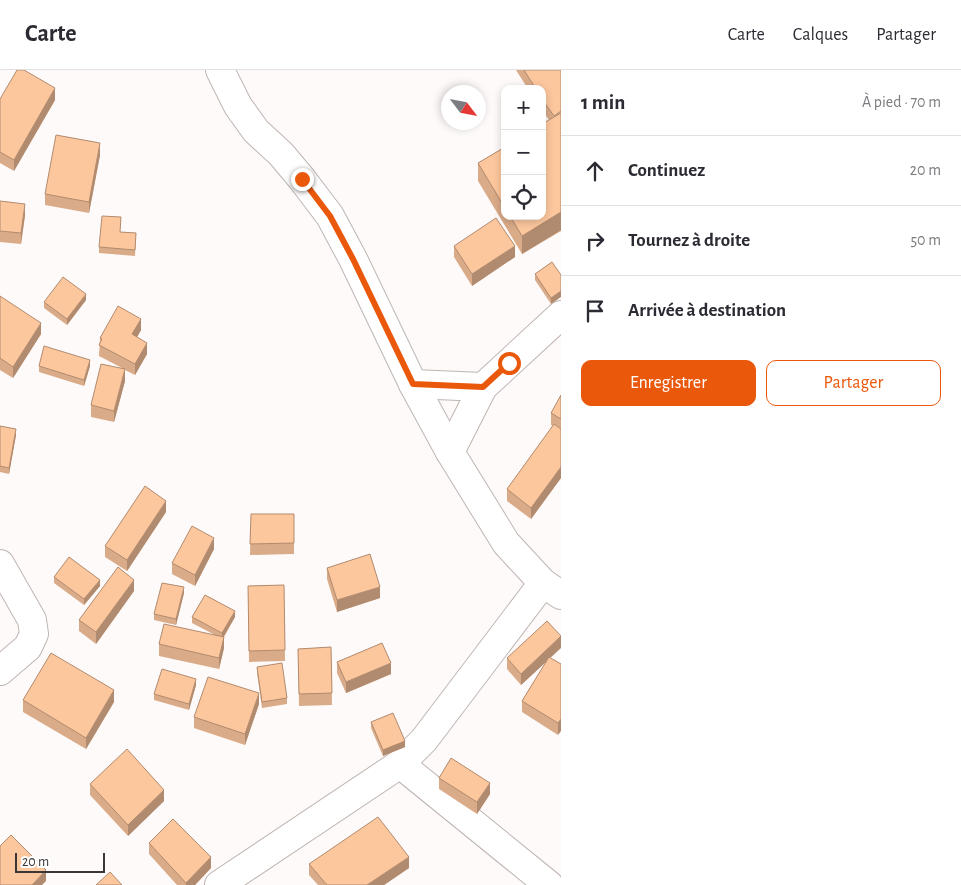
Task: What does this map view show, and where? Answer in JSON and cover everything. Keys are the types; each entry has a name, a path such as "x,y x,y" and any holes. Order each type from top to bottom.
{"street":[{"path":"219,885 400,764 430,732 552,588 506,543 450,452 413,384 353,259 330,216 281,154 256,131 238,106 220,70"},
{"path":"450,452 483,387 561,315"},
{"path":"413,384 483,387"},
{"path":"0,564 32,620 34,634 28,647 0,671"},
{"path":"400,764 549,885"}],"building":[{"path":"17,70 24,70 55,88 14,160 0,152 0,99"},
{"path":"524,70 561,70 561,111 554,116 546,105 546,85 533,85"},
{"path":"561,113 561,212 522,236 512,220 546,220 546,122"},
{"path":"56,135 100,143 89,202 45,194"},
{"path":"501,149 501,201 478,163"},
{"path":"0,201 25,204 21,233 0,231"},
{"path":"102,216 121,217 120,232 136,233 135,250 99,247"},
{"path":"496,218 515,246 472,274 454,246"},
{"path":"552,262 561,275 561,291 551,298 535,274"},
{"path":"63,277 86,294 67,319 44,302"},
{"path":"0,296 41,323 13,367 0,358"},
{"path":"118,306 141,319 132,334 147,343 135,364 99,345 102,339 100,338"},
{"path":"44,346 90,360 84,380 39,366"},
{"path":"101,364 125,369 114,411 91,405"},
{"path":"561,395 561,419 551,413"},
{"path":"554,424 561,429 561,467 531,508 507,489"},
{"path":"0,426 16,429 9,468 0,466"},
{"path":"145,486 166,501 127,560 105,546"},
{"path":"251,514 294,514 294,543 250,544"},
{"path":"192,526 214,538 195,575 172,563"},
{"path":"370,554 380,587 337,600 327,568"},
{"path":"69,557 100,580 84,599 54,577"},
{"path":"118,567 134,580 96,632 79,620"},
{"path":"162,583 184,587 176,619 154,614"},
{"path":"284,585 285,650 249,651 248,586"},
{"path":"205,595 235,611 222,633 192,617"},
{"path":"547,621 561,636 521,674 507,658"},
{"path":"164,624 224,637 219,658 159,644"},
{"path":"382,643 391,663 346,682 337,662"},
{"path":"331,647 332,693 299,694 298,649"},
{"path":"51,653 114,690 86,738 23,700"},
{"path":"549,657 561,664 561,719 558,723 522,701"},
{"path":"282,663 287,698 262,702 257,667"},
{"path":"162,669 196,679 189,704 154,694"},
{"path":"208,677 259,693 245,734 194,717"},
{"path":"393,713 405,741 383,750 371,722"},
{"path":"127,749 164,790 128,825 90,784"},
{"path":"451,758 490,783 477,802 439,778"},
{"path":"378,817 409,857 367,885 327,885 309,864"},
{"path":"173,819 211,857 186,883 149,843"},
{"path":"11,835 46,870 32,885 0,885 0,846"},
{"path":"110,872 122,885 96,885"}],"route":[{"path":"302,179 330,216 353,259 413,384 483,387 509,363"}]}
